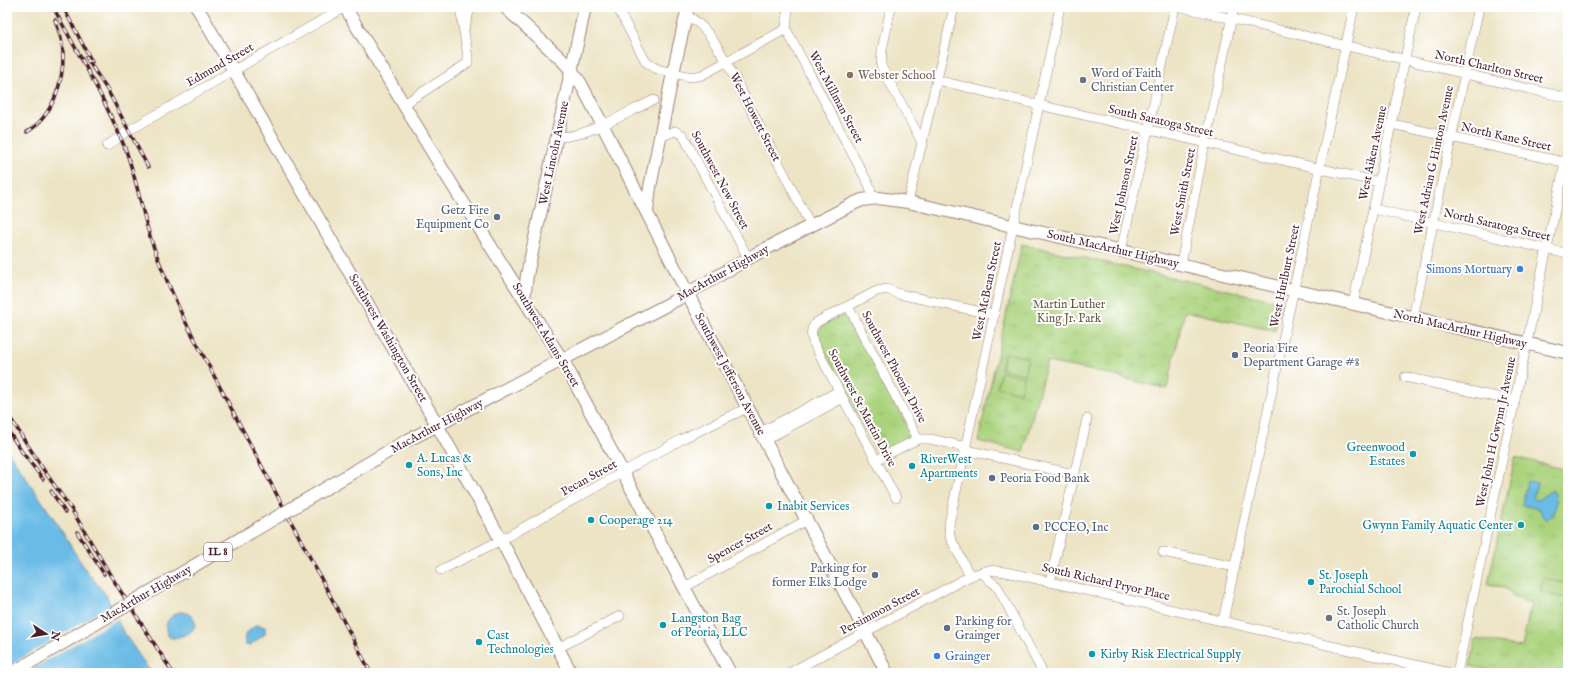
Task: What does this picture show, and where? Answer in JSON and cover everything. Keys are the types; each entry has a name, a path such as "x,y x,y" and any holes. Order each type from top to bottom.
{"main road":[{"name":"Southwest Washington Street","path":"198,7 438,426 501,540 571,673"},
{"name":"Southwest Adams Street","path":"345,7 443,170 562,360 624,472 730,673"},
{"name":"Southwest Jefferson Avenue","path":"505,7 572,71 602,124 688,293 888,673"},
{"name":"West Lincoln Avenue","path":"524,299 527,275 585,7"},
{"name":"West Howett Street","path":"647,212 650,186 673,73 688,12"},
{"name":"South MacArthur Highway","path":"872,198 908,202 1353,304"},
{"name":"MacArthur Highway","path":"12,673 406,441 438,426 688,293 748,258 858,202 872,198"},
{"name":"North MacArthur Highway","path":"1353,304 1568,353"}],"street":[{"name":"Edmund Street","path":"107,146 128,131 345,7"},
{"path":"404,104 468,63 460,7"},
{"path":"464,32 470,7"},
{"path":"617,7 646,62 657,69 692,77 702,75 786,29 788,7"},
{"path":"892,7 882,50 881,66 923,144"},
{"path":"908,202 923,144 954,7"},
{"name":"West McBean Street","path":"970,576 950,537 949,524 1060,7"},
{"name":"West Johnson Street","path":"1121,251 1175,7"},
{"name":"North Charlton Street","path":"1182,7 1568,98"},
{"name":"West Smith Street","path":"1181,264 1234,7"},
{"name":"West Hurlburt Street","path":"1223,621 1354,7"},
{"name":"West Aiken Avenue","path":"1353,304 1416,7"},
{"name":"West Adrian G Hinton Avenue","path":"1413,318 1479,7"},
{"name":"West Howett Street","path":"688,12 712,39 726,61 811,226"},
{"name":"West Millman Street","path":"786,29 870,187 872,198"},
{"name":"South Saratoga Street","path":"937,80 1320,170 1379,182"},
{"path":"557,138 568,138 579,135 654,100"},
{"name":"North Kane Street","path":"1392,124 1567,163"},
{"name":"Southwest New Street","path":"660,137 675,131 683,135 748,258"},
{"name":"West John H Gwynn Jr Avenue","path":"1457,673 1547,249 1567,163 1568,149"},
{"name":"North Saratoga Street","path":"1374,209 1568,254"},
{"path":"848,306 877,291 887,289 899,294 995,315"},
{"name":"Southwest St Martin Drive","path":"848,306 817,322 812,328 811,333 813,342 896,498"},
{"name":"Southwest Phoenix Drive","path":"848,306 918,439"},
{"path":"1405,377 1515,401"},
{"path":"763,436 841,395"},
{"name":"Pecan Street","path":"441,570 501,540 684,438 748,408"},
{"path":"1050,582 1087,418"},
{"path":"876,460 918,439 930,439 1074,474"},
{"name":"Spencer Street","path":"685,587 807,520"},
{"path":"1163,552 1235,567"},
{"name":"South Richard Pryor Place","path":"982,572 994,570 1050,582 1450,673"},
{"path":"982,572 997,586 1043,673"},
{"name":"Persimmon Street","path":"789,673 970,576 982,572"},
{"path":"558,648 620,616"}],"green space":[{"name":"Martin Luther King Jr. Park","path":"1022,244 1281,302 1275,331 1185,311 1167,389 1099,372 1047,362 1023,452 978,441"},
{"path":"843,316 849,316 911,433 908,440 884,452 875,448 852,404 848,391 840,381 818,338 818,333 822,326"},
{"path":"1005,353 1028,358 1024,374 1001,369"},
{"path":"1001,372 1024,377 1020,393 997,387"},
{"path":"1515,457 1568,470 1568,673 1503,673 1470,666 1476,639 1522,647 1531,603 1513,597 1510,592 1503,587 1488,584"},
{"path":"1543,578 1568,584 1567,598 1540,592"}],"water":[{"path":"7,450 54,519 85,569 106,595 122,630 151,673 7,673"},
{"path":"1527,481 1537,483 1533,499 1538,500 1552,490 1556,498 1556,506 1552,514 1546,520 1539,509 1522,505"},
{"path":"179,612 184,612 191,616 194,619 195,626 188,634 171,638 167,634 166,625 172,616"},
{"path":"256,625 265,627 265,634 250,645 245,645 245,636"}],"pier":[{"path":"112,604 119,618 26,673 7,673 7,667"}],"railway":[{"path":"53,7 100,94 125,148 132,168 152,242 164,275 184,319 371,673"},
{"path":"63,7 92,62"},
{"path":"27,132 36,125 50,108 59,87 63,64 63,49 55,20"},
{"path":"86,57 108,91 148,167"},
{"path":"7,413 45,472 72,510 109,573 173,673"},
{"path":"7,429 22,452 43,479"},
{"path":"51,491 65,512"},
{"path":"77,532 104,574"}],"place":[{"name":"Webster School","path":"850,75"},
{"name":"Word of Faith Christian Center","path":"1083,80"},
{"name":"Getz Fire Equipment Co","path":"497,217"},
{"name":"Simons Mortuary","path":"1520,269"},
{"name":"Peoria Fire Department Garage #8","path":"1235,355"},
{"name":"Greenwood Estates","path":"1413,454"},
{"name":"A. Lucas & Sons, Inc","path":"409,465"},
{"name":"RiverWest Apartments","path":"912,466"},
{"name":"Peoria Food Bank","path":"992,478"},
{"name":"Inabit Services","path":"769,506"},
{"name":"Cooperage 214","path":"591,520"},
{"name":"Gwynn Family Aquatic Center","path":"1521,525"},
{"name":"PCCEO, Inc","path":"1036,527"},
{"name":"Parking for former Elks Lodge","path":"875,575"},
{"name":"St. Joseph Parochial School","path":"1311,582"},
{"name":"St. Joseph Catholic Church","path":"1329,618"},
{"name":"Langston Bag of Peoria, LLC","path":"663,625"},
{"name":"Parking for Grainger","path":"947,628"},
{"name":"Cast Technologies","path":"479,642"},
{"name":"Kirby Risk Electrical Supply","path":"1092,654"},
{"name":"Grainger","path":"937,656"}]}
